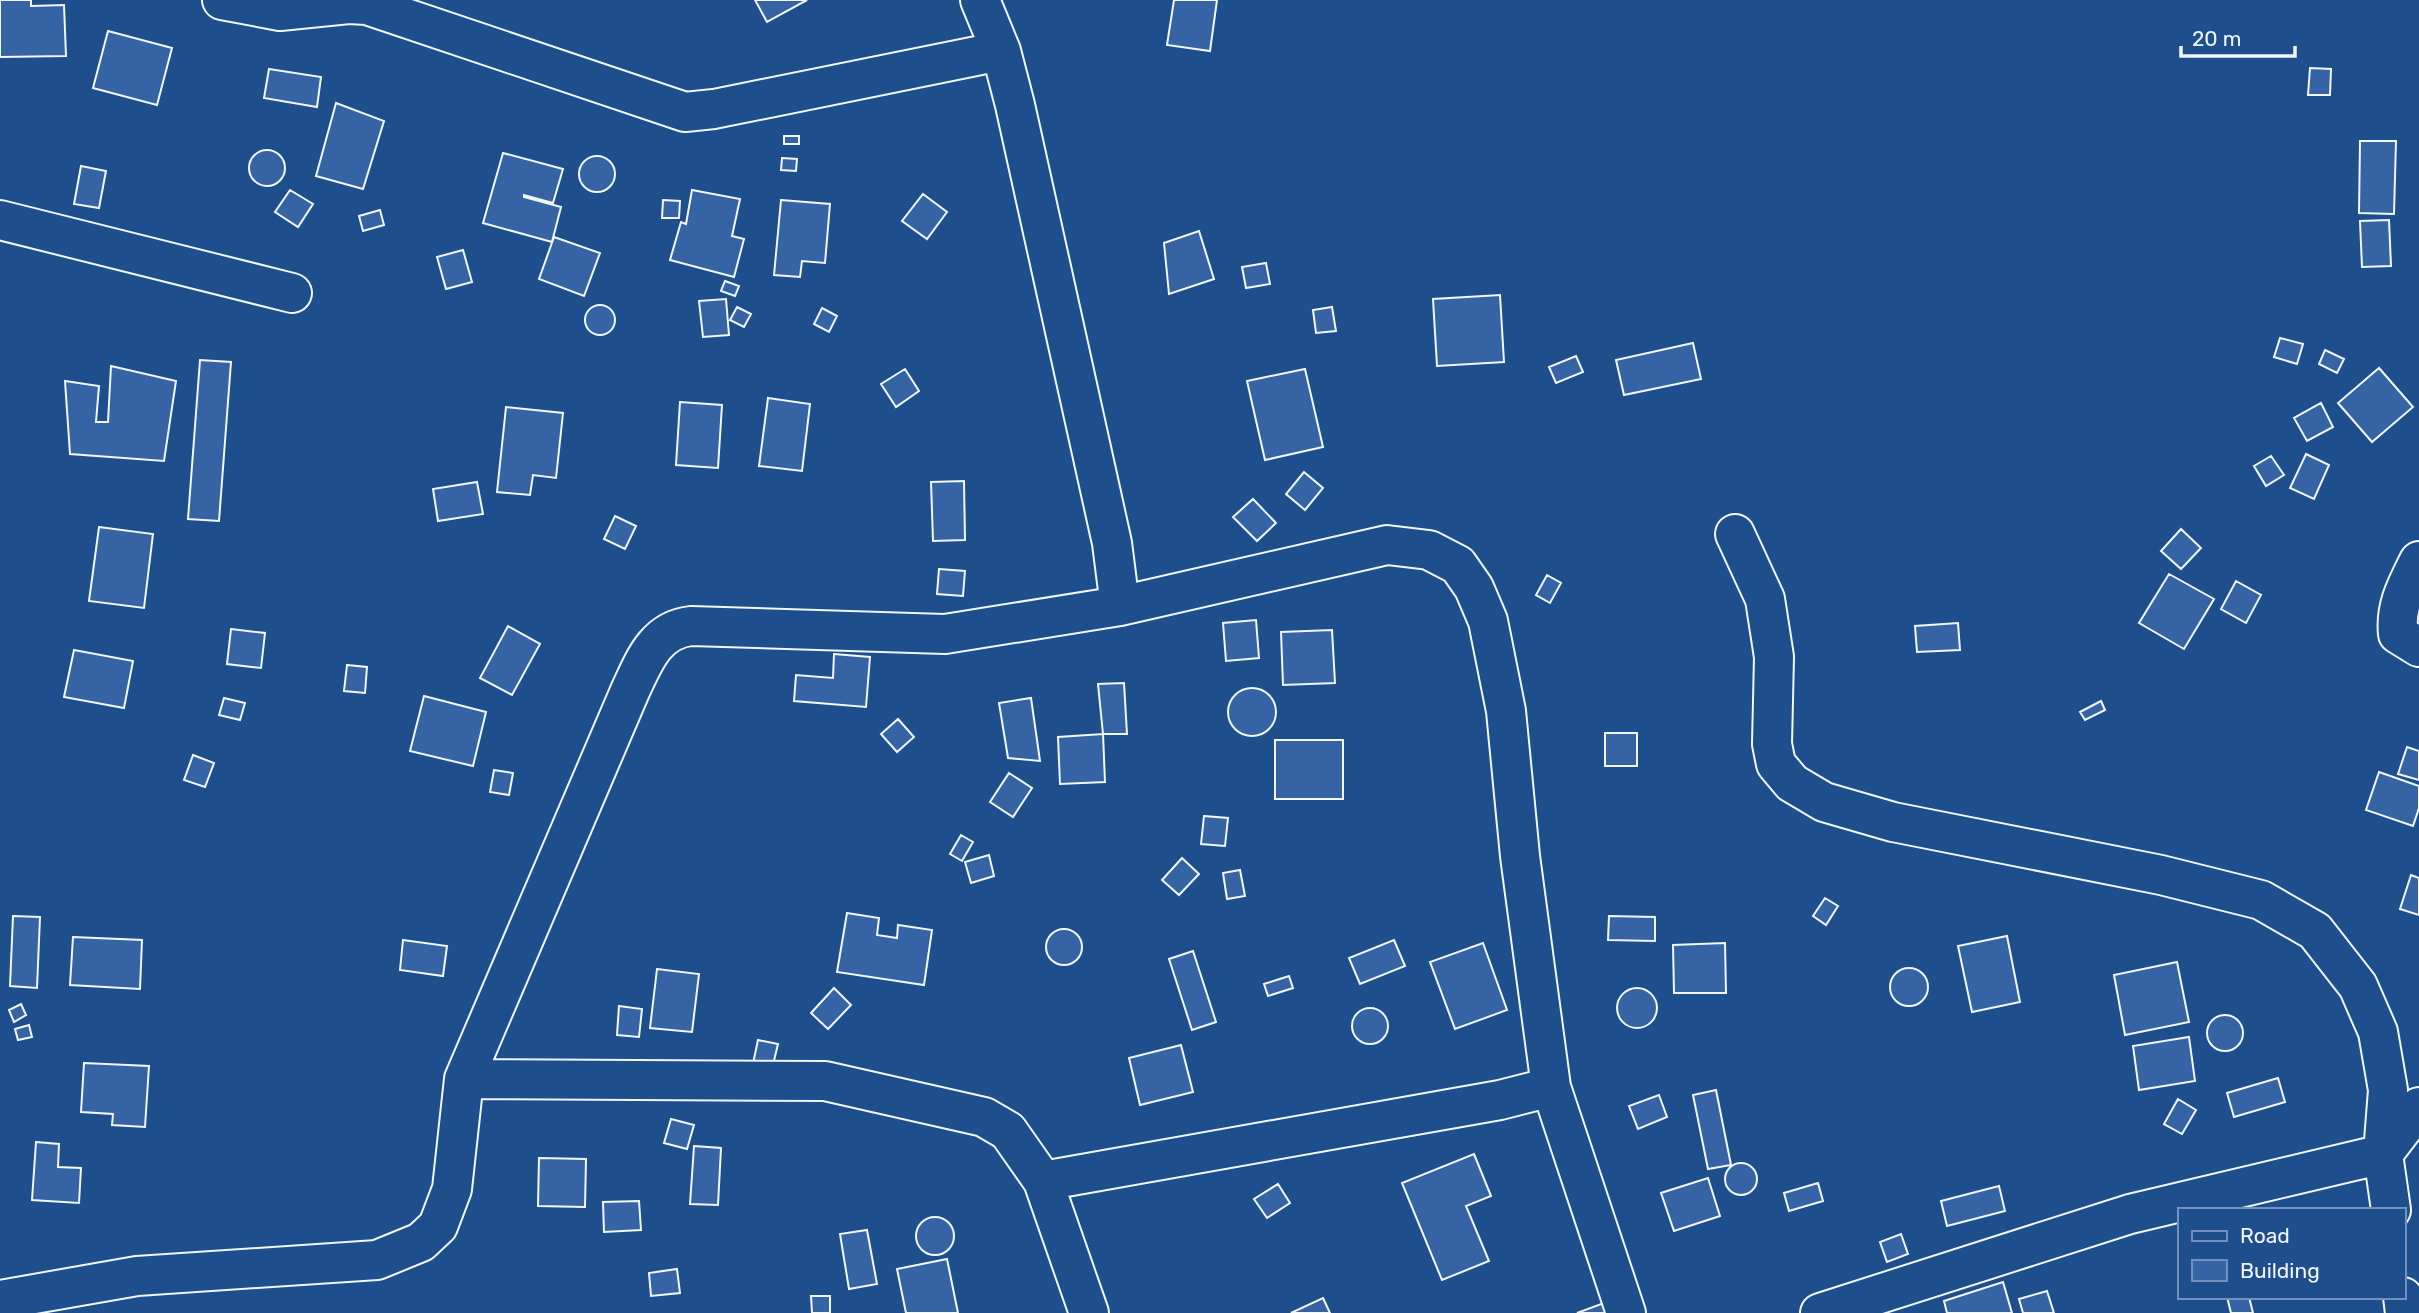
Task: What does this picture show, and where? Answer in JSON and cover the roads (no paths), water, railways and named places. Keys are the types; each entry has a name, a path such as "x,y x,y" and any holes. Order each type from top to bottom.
{"street":[{"path":"222,0 280,11 349,4 368,5 685,112 714,109 1001,51"},
{"path":"979,0 1001,51 1109,529 1120,606"},
{"path":"0,220 292,293"},
{"path":"1735,534 1765,599 1774,657 1772,744 1776,764 1792,783 1824,802 1894,822 2161,875 2260,900 2315,932 2358,986 2378,1032 2388,1090 2383,1154 2391,1208"},
{"path":"0,1300 137,1276 377,1260 421,1242 438,1226 452,1189 464,1079 629,691 646,656 666,632 691,626 945,634 1120,606 1387,545 1429,550 1458,565 1474,588 1488,621 1506,711 1520,856 1551,1087 1626,1313"},
{"path":"2419,561 2401,598 2396,618 2398,634 2419,647"},
{"path":"464,1079 825,1081 984,1117 1007,1131 1043,1181 1088,1313"},
{"path":"1043,1181 1500,1100 1551,1087"},
{"path":"1820,1313 2130,1214 2383,1154 2419,1107"}]}
